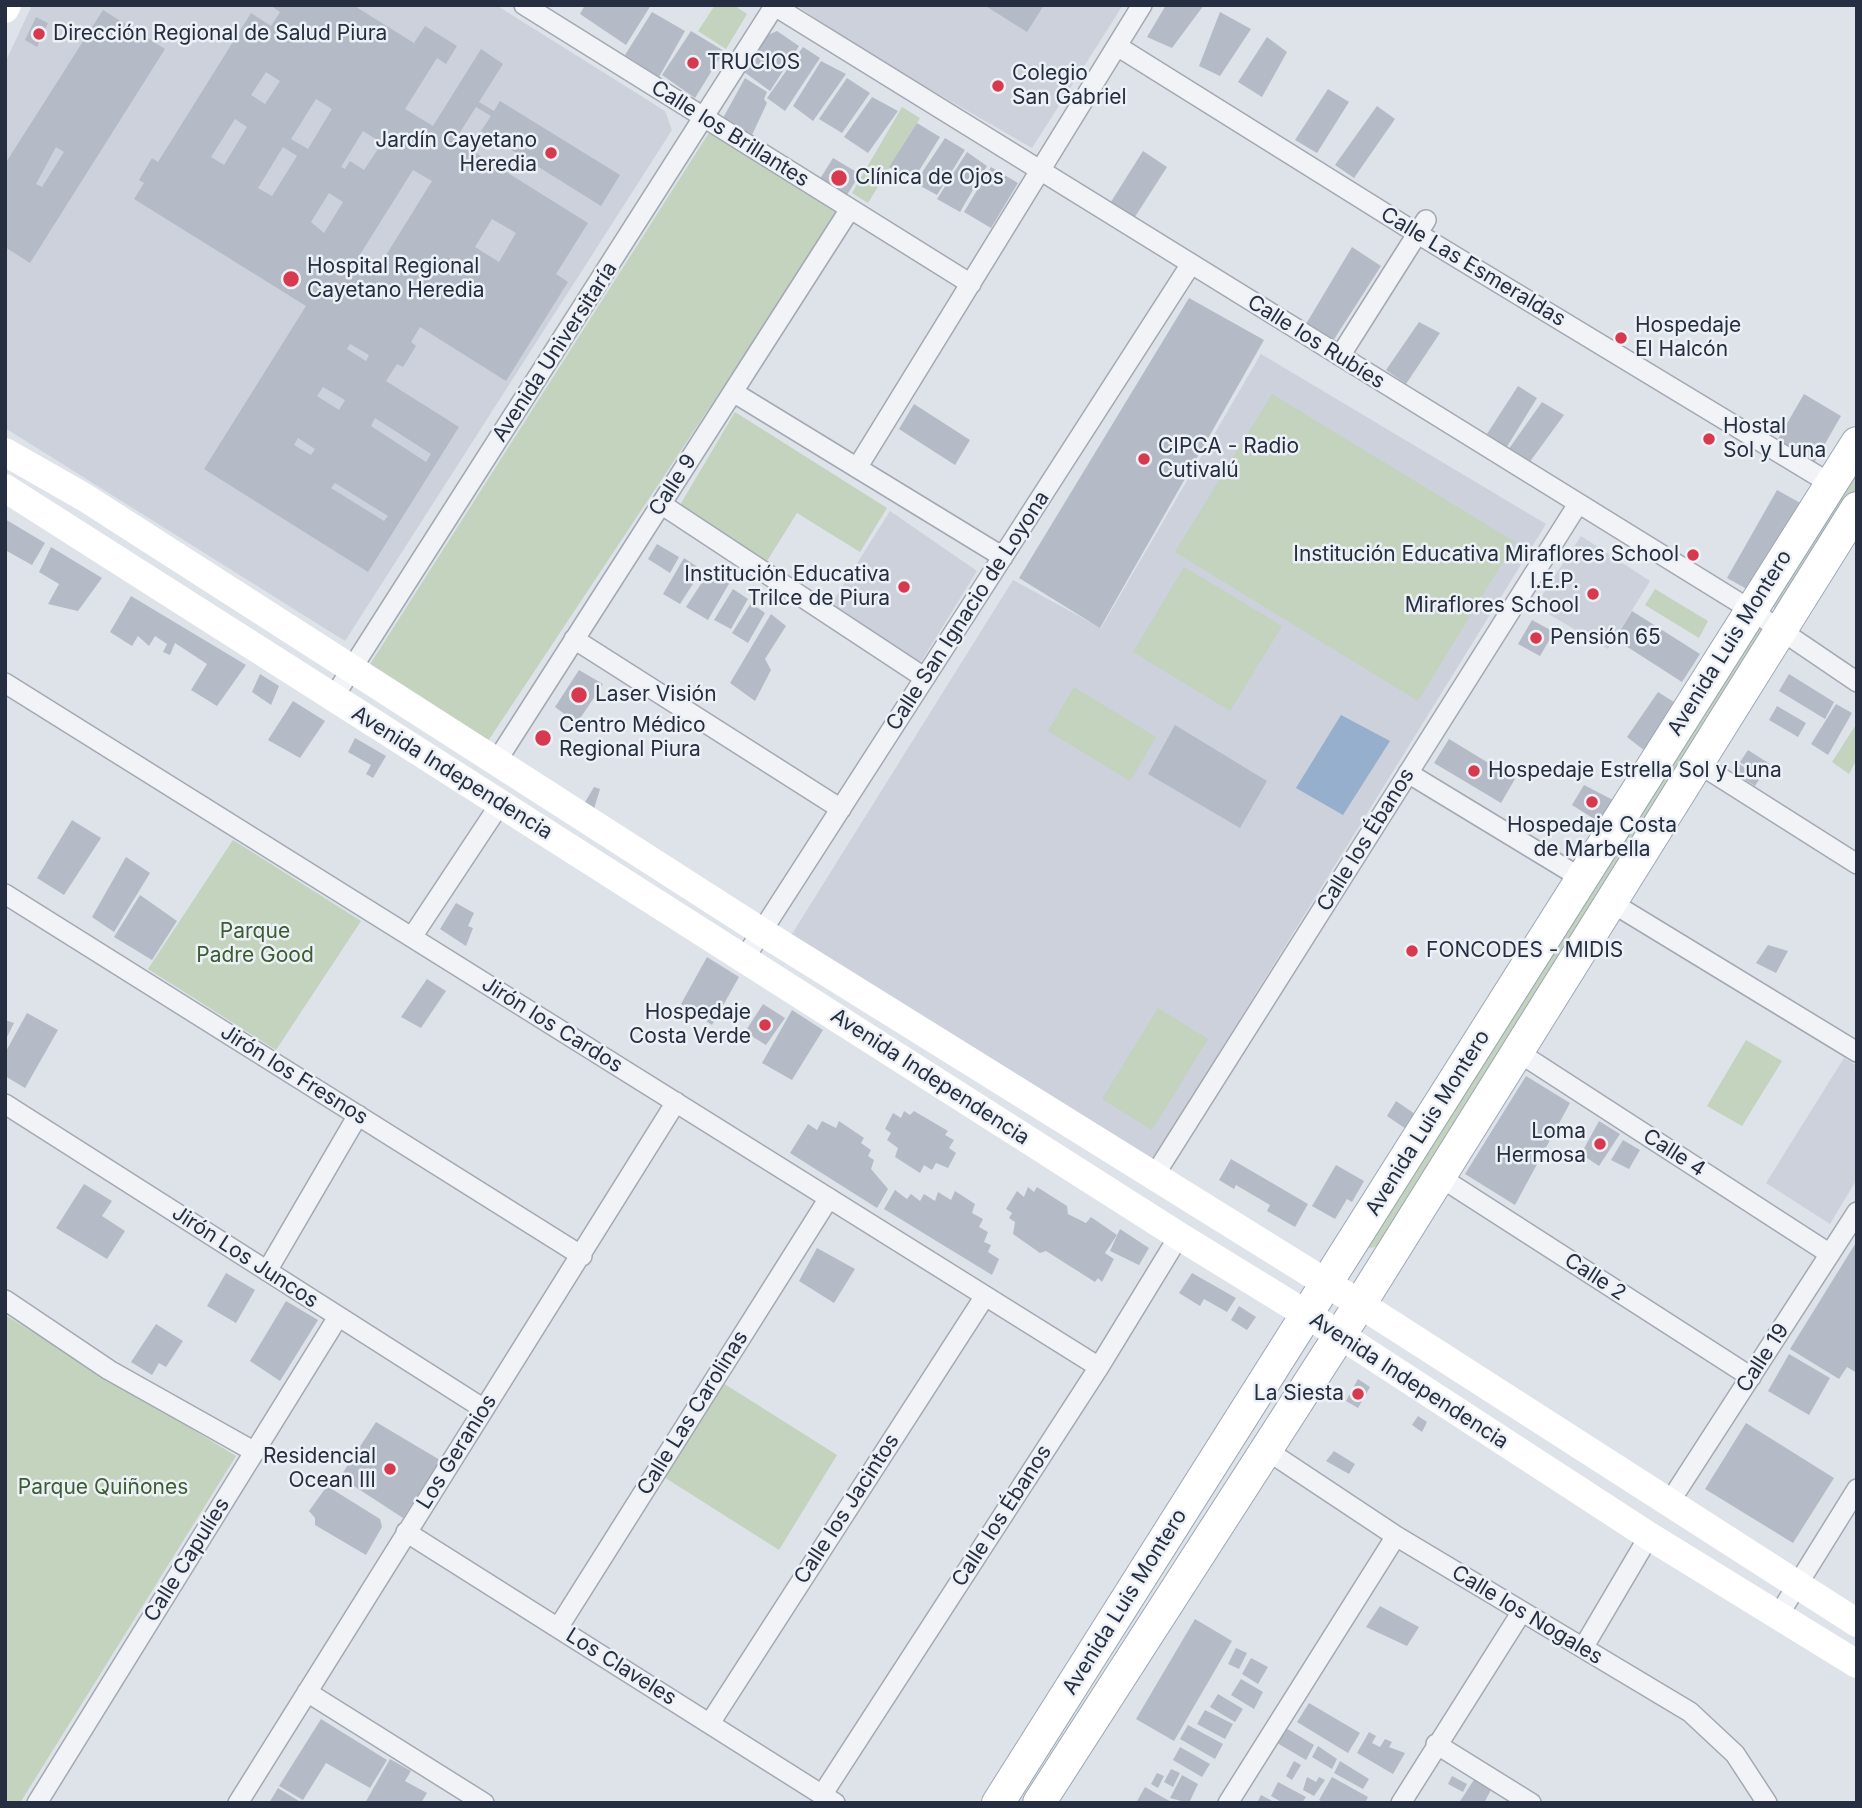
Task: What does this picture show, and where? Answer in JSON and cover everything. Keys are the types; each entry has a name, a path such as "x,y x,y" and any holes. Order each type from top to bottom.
{"main road":[{"name":"Avenida Luis Montero","path":"998,1803 1857,443"},
{"name":"Avenida Independencia","path":"5,452 84,497 762,932 1360,1304 1857,1623"},
{"name":"Avenida Independencia","path":"5,488 1179,1236 1340,1335 1649,1536 1857,1664"},
{"name":"Avenida Luis Montero","path":"1038,1803 1360,1304 1609,901 1857,508"}],"street":[{"name":"Calle los Brillantes","path":"524,5 971,285"},
{"name":"Avenida Universitaría","path":"333,698 774,5"},
{"name":"Calle los Rubíes","path":"774,5 1751,610 1857,682"},
{"path":"857,468 1142,5"},
{"name":"Calle Las Esmeraldas","path":"1117,46 1422,227 1831,484"},
{"name":"Calle 9","path":"496,762 850,209"},
{"path":"1339,356 1422,227"},
{"name":"Calle San Ignacio de Loyona","path":"744,959 1191,264"},
{"path":"733,392 1003,557"},
{"name":"Calle los Ébanos","path":"1154,1176 1578,504"},
{"path":"661,505 925,678"},
{"path":"575,639 841,809"},
{"name":"Jirón los Cardos","path":"5,683 1099,1367"},
{"path":"1696,762 1857,864"},
{"path":"1409,773 1581,878"},
{"path":"412,937 500,804"},
{"name":"Jirón los Fresnos","path":"5,894 582,1256"},
{"path":"1609,901 1857,1052"},
{"name":"Calle 4","path":"1518,1052 1830,1254"},
{"name":"Los Geranios","path":"238,1803 676,1102"},
{"name":"Jirón Los Juncos","path":"5,1104 484,1409"},
{"path":"267,1271 358,1115"},
{"name":"Calle 2","path":"1440,1177 1751,1377"},
{"name":"Calle Las Carolinas","path":"558,1628 829,1198"},
{"name":"Calle 19","path":"1669,1503 1857,1212"},
{"name":"Calle los Ébanos","path":"829,1799 1179,1236"},
{"name":"Calle los Jacintos","path":"710,1724 985,1296"},
{"path":"5,1300 109,1370 255,1452"},
{"name":"Calle Capulíes","path":"37,1803 338,1317"},
{"name":"Calle los Nogales","path":"1265,1449 1396,1536 1690,1712 1735,1754 1767,1803"},
{"path":"1778,1616 1857,1489"},
{"name":"Los Claveles","path":"407,1532 829,1799"},
{"path":"1228,1803 1396,1536"},
{"path":"1583,1648 1649,1536"},
{"path":"1401,1803 1521,1613"},
{"path":"307,1692 454,1795 484,1803"},
{"path":"1436,1744 1531,1803"}],"shaded area":[{"name":"Hospital Regional Cayetano Heredia","path":"32,5 496,5 665,111 672,130 345,641 5,428 5,63"},
{"name":"Colegio San Gabriel","path":"796,5 1123,5 1032,148 869,54"},
{"path":"1261,354 1546,524 1149,1166 787,942 1013,580 1101,628"},
{"name":"Institución Educativa Trilce de Piura","path":"890,511 977,571 919,665 832,603"},
{"name":"I.E.P. Miraflores School","path":"1581,536 1650,581 1608,649 1535,606"},
{"path":"1844,1058 1857,1066 1857,1179 1830,1224 1766,1183"}],"green space":[{"path":"715,5 734,5 747,14 726,49 698,31"},
{"path":"902,107 920,118 868,203 852,193"},
{"path":"712,128 838,214 484,747 367,669"},
{"path":"1272,394 1515,542 1418,701 1175,552"},
{"path":"735,412 887,508 860,552 797,513 767,561 680,505"},
{"path":"1857,472 1857,498 1775,611 1773,603"},
{"path":"1184,567 1282,626 1230,711 1133,652"},
{"path":"1655,589 1708,621 1699,638 1645,605"},
{"path":"1756,625 1767,633 1384,1245 1369,1248 1369,1232"},
{"path":"1074,687 1156,737 1130,781 1048,731"},
{"path":"1857,723 1857,759 1849,774 1832,762"},
{"name":"Parque Padre Good","path":"233,840 361,921 276,1050 148,969"},
{"path":"1158,1008 1208,1039 1152,1130 1102,1099"},
{"path":"1746,1040 1782,1061 1742,1126 1707,1106"},
{"name":"Parque Quiñones","path":"5,1315 236,1456 20,1803 5,1803"},
{"path":"723,1383 837,1455 779,1550 664,1477"}],"water":[{"path":"1341,715 1390,741 1343,815 1296,788"}],"building":[{"name":"Hospital Regional Cayetano Heredia","path":"270,5 353,5 414,43 425,26 457,46 446,64 437,58 405,109 433,126 481,49 503,64 479,102 494,111 500,101 620,175 601,206 481,131 491,116 476,107 455,140 588,223 556,274 568,282 506,381 420,327 411,342 416,346 403,367 397,364 386,381 459,427 368,572 204,469 306,306 134,199 144,183 139,180 152,158 158,162 251,13 271,26 280,12","holes":["266,72 280,81 265,104 251,95","316,99 332,109 308,149 291,139","235,119 247,127 224,165 211,157","363,131 382,143 364,170 350,161 345,169 341,167","283,147 297,156 272,196 258,188","413,170 432,181 378,268 359,256","329,193 343,202 324,233 311,222","492,219 516,233 499,262 475,247","350,344 369,355 366,361 347,349","323,387 345,400 339,410 317,396","375,418 431,454 426,462 371,426","298,438 315,449 311,455 294,445","335,483 388,516 384,521 331,488"]},
{"path":"585,5 651,5 626,45 580,14"},
{"path":"984,5 1044,5 1027,32"},
{"path":"1166,5 1204,5 1172,48 1147,37"},
{"path":"103,10 165,49 30,263 5,247 5,164","holes":["56,147 64,152 42,187 36,184"]},
{"path":"652,12 685,31 659,77 625,55"},
{"path":"1220,12 1251,29 1220,76 1199,66"},
{"path":"36,17 48,23 37,47 25,40"},
{"name":"TRUCIOS","path":"691,31 724,51 695,98 662,75"},
{"path":"777,31 799,46 770,91 744,72 768,35"},
{"path":"1267,37 1287,52 1262,97 1238,82"},
{"path":"803,47 820,58 785,111 767,98"},
{"path":"821,61 846,74 813,121 793,106"},
{"path":"745,78 767,92 764,99 767,103 752,135 723,118"},
{"path":"847,78 870,93 842,133 819,119"},
{"path":"1328,89 1349,102 1317,153 1295,140"},
{"path":"872,97 898,111 868,153 844,137"},
{"path":"1377,106 1395,119 1354,178 1335,165"},
{"path":"917,123 940,137 912,182 889,167"},
{"path":"945,138 965,150 937,195 915,183"},
{"path":"1143,151 1167,167 1133,220 1109,205"},
{"path":"967,152 987,166 960,212 937,199"},
{"name":"Clínica de Ojos","path":"833,158 860,174 845,198 818,182"},
{"path":"991,167 1018,183 991,228 964,212"},
{"path":"1352,247 1381,266 1333,341 1306,324"},
{"name":"CIPCA - Radio Cutivalú","path":"1189,298 1264,340 1100,628 1019,578"},
{"path":"1419,322 1440,333 1406,384 1386,370"},
{"path":"1518,386 1537,398 1505,450 1485,437"},
{"path":"1804,394 1841,416 1811,468 1774,446"},
{"path":"1542,402 1564,415 1529,463 1508,450"},
{"path":"914,404 970,440 955,465 899,429"},
{"path":"1777,490 1804,505 1754,593 1727,578"},
{"path":"5,519 45,543 32,565 5,550"},
{"path":"657,544 679,557 670,573 648,559"},
{"path":"51,547 102,578 78,611 48,604 59,584 39,572"},
{"path":"684,558 702,570 680,604 663,594"},
{"path":"710,570 730,582 708,620 686,607"},
{"path":"733,589 748,599 731,629 714,620"},
{"path":"131,596 246,665 217,706 191,690 207,664 175,643 170,655 163,652 167,644 155,636 149,646 138,636 132,646 110,632"},
{"path":"751,603 765,613 748,643 732,633"},
{"path":"1632,611 1700,654 1682,682 1615,639"},
{"path":"771,614 786,626 765,659 771,670 755,701 730,683"},
{"name":"Pensión 65","path":"1532,620 1554,632 1540,656 1518,644"},
{"name":"Laser Visión","path":"579,670 603,684 577,723 555,707"},
{"path":"260,674 279,686 271,705 252,692"},
{"path":"1789,674 1834,702 1825,719 1779,691"},
{"path":"1658,692 1674,702 1645,751 1627,737"},
{"path":"293,701 325,721 300,758 268,740"},
{"path":"1836,704 1852,713 1828,755 1811,744"},
{"path":"1777,706 1806,723 1798,737 1769,720"},
{"path":"1175,725 1267,781 1240,828 1148,774"},
{"path":"355,738 386,756 373,778 366,774 371,765 348,752"},
{"name":"Hospedaje Estrella Sol y Luna","path":"1449,739 1515,779 1501,803 1434,763"},
{"path":"1748,750 1770,764 1761,776 1740,762"},
{"path":"1739,764 1760,778 1755,786 1733,772"},
{"name":"Hospedaje Costa de Marbella","path":"1584,785 1613,800 1599,822 1572,805"},
{"path":"594,787 600,789 594,809 584,804"},
{"path":"72,820 101,838 64,895 37,878"},
{"path":"126,857 150,873 114,932 92,917"},
{"path":"140,895 177,921 152,960 114,937"},
{"path":"456,903 474,913 468,926 473,928 466,946 440,929"},
{"path":"1768,945 1788,951 1776,973 1756,963"},
{"path":"707,957 739,977 712,1025 681,1004"},
{"path":"427,979 446,991 421,1028 401,1017"},
{"name":"Hospedaje Costa Verde","path":"763,1004 785,1018 766,1045 745,1032"},
{"path":"792,1010 823,1030 792,1080 762,1063"},
{"path":"27,1013 58,1030 25,1088 5,1076 5,1053"},
{"path":"5,1020 14,1023 5,1041"},
{"path":"1526,1076 1570,1103 1515,1205 1465,1174"},
{"path":"1396,1101 1415,1114 1406,1129 1387,1116"},
{"path":"904,1111 910,1115 914,1111 948,1131 945,1135 954,1140 949,1148 956,1153 948,1168 936,1163 932,1170 924,1165 920,1173 895,1157 898,1148 887,1140 891,1133 885,1129 893,1113 901,1118"},
{"path":"822,1121 836,1128 839,1121 864,1138 861,1143 871,1150 868,1156 874,1160 871,1169 888,1189 877,1208 790,1153 808,1124 817,1130"},
{"name":"Loma Hermosa","path":"1599,1121 1620,1134 1599,1166 1581,1154"},
{"path":"1623,1140 1640,1150 1629,1169 1611,1160"},
{"path":"1231,1159 1308,1204 1295,1227 1267,1211 1270,1205 1236,1185 1234,1189 1219,1180"},
{"path":"1336,1165 1364,1181 1352,1202 1347,1199 1335,1219 1312,1206"},
{"path":"84,1184 112,1201 102,1216 125,1231 107,1259 56,1228"},
{"path":"1028,1187 1034,1192 1037,1187 1067,1206 1068,1214 1086,1223 1091,1217 1117,1235 1105,1253 1114,1259 1102,1282 1098,1278 1095,1282 1046,1251 1040,1253 1013,1234 1015,1222 1009,1218 1012,1213 1006,1209 1017,1191 1024,1197"},
{"path":"895,1190 907,1199 911,1194 920,1201 924,1194 935,1201 938,1192 951,1200 955,1191 975,1204 972,1213 983,1219 979,1227 988,1232 984,1242 991,1245 988,1252 999,1259 992,1275 884,1209"},
{"path":"1120,1229 1149,1248 1139,1265 1110,1251"},
{"path":"1857,1241 1857,1373 1847,1367 1839,1379 1790,1349"},
{"path":"817,1248 855,1269 834,1303 799,1281"},
{"path":"226,1273 255,1290 236,1323 207,1306"},
{"path":"1192,1273 1236,1298 1227,1312 1204,1299 1200,1306 1179,1293"},
{"path":"286,1301 318,1320 280,1381 250,1361"},
{"path":"1239,1306 1256,1317 1247,1330 1231,1320"},
{"path":"156,1324 183,1341 166,1367 159,1363 152,1375 131,1362"},
{"path":"1789,1354 1830,1378 1809,1415 1768,1391"},
{"name":"La Siesta","path":"1358,1379 1370,1387 1358,1408 1346,1401"},
{"path":"1418,1416 1427,1422 1422,1432 1412,1425"},
{"name":"Residencial Ocean III","path":"376,1422 440,1460 403,1518 340,1477"},
{"path":"1746,1423 1834,1478 1793,1543 1705,1489"},
{"path":"1334,1451 1355,1464 1349,1474 1326,1461"},
{"path":"327,1486 380,1519 382,1527 366,1555 315,1525 315,1518 309,1511"},
{"path":"1380,1606 1419,1627 1407,1646 1366,1627"},
{"path":"1195,1619 1232,1641 1174,1741 1136,1719"},
{"path":"1236,1648 1247,1653 1239,1669 1228,1664"},
{"path":"1251,1658 1268,1667 1258,1684 1242,1674"},
{"path":"1241,1679 1263,1692 1254,1709 1231,1695"},
{"path":"1218,1694 1243,1709 1235,1722 1210,1707"},
{"path":"1309,1703 1360,1733 1348,1753 1297,1722"},
{"path":"1205,1710 1233,1724 1225,1739 1197,1724"},
{"path":"321,1719 387,1760 370,1788 326,1763 303,1800 279,1786"},
{"path":"1188,1725 1223,1744 1215,1759 1180,1739"},
{"path":"1281,1725 1314,1745 1306,1760 1272,1740"},
{"path":"1369,1732 1376,1736 1372,1743 1380,1747 1385,1739 1392,1742 1389,1747 1405,1753 1393,1774 1357,1753"},
{"path":"1318,1746 1337,1759 1332,1769 1312,1757"},
{"path":"1180,1747 1210,1764 1202,1777 1173,1760"},
{"path":"390,1759 411,1771 405,1781 427,1793 421,1803 365,1803"},
{"path":"1294,1761 1301,1765 1292,1780 1286,1776"},
{"path":"1340,1761 1369,1779 1363,1789 1334,1773"},
{"path":"1171,1769 1180,1773 1173,1787 1164,1782"},
{"path":"1157,1773 1164,1776 1158,1788 1151,1784"},
{"path":"1182,1775 1198,1784 1189,1803 1170,1798"},
{"path":"1452,1776 1467,1784 1463,1792 1448,1784"},
{"path":"1307,1777 1316,1782 1319,1777 1325,1780 1314,1796 1303,1790"},
{"path":"1332,1777 1368,1797 1365,1803 1325,1803 1319,1800"},
{"path":"1475,1778 1492,1788 1484,1803 1459,1803"},
{"path":"1278,1782 1306,1797 1302,1803 1283,1803 1271,1796"},
{"path":"1145,1787 1173,1803 1136,1803"},
{"path":"278,1788 302,1803 269,1803"},
{"path":"1261,1795 1276,1803 1257,1803"}],"place":[{"name":"Dirección Regional de Salud Piura","path":"39,34"},
{"name":"TRUCIOS","path":"693,63"},
{"name":"Colegio San Gabriel","path":"998,86"},
{"name":"Jardín Cayetano Heredia","path":"551,153"},
{"name":"Clínica de Ojos","path":"839,178"},
{"name":"Hospital Regional Cayetano Heredia","path":"291,279"},
{"name":"Hospedaje El Halcón","path":"1621,338"},
{"name":"Hostal Sol y Luna","path":"1709,439"},
{"name":"CIPCA - Radio Cutivalú","path":"1144,459"},
{"name":"Institución Educativa Miraflores School","path":"1693,555"},
{"name":"Institución Educativa Trilce de Piura","path":"904,587"},
{"name":"I.E.P. Miraflores School","path":"1593,594"},
{"name":"Pensión 65","path":"1536,638"},
{"name":"Laser Visión","path":"579,695"},
{"name":"Centro Médico Regional Piura","path":"543,738"},
{"name":"Hospedaje Estrella Sol y Luna","path":"1474,771"},
{"name":"Hospedaje Costa de Marbella","path":"1592,802"},
{"name":"FONCODES - MIDIS","path":"1412,951"},
{"name":"Hospedaje Costa Verde","path":"765,1025"},
{"name":"Loma Hermosa","path":"1600,1144"},
{"name":"La Siesta","path":"1358,1394"},
{"name":"Residencial Ocean III","path":"390,1469"}]}
